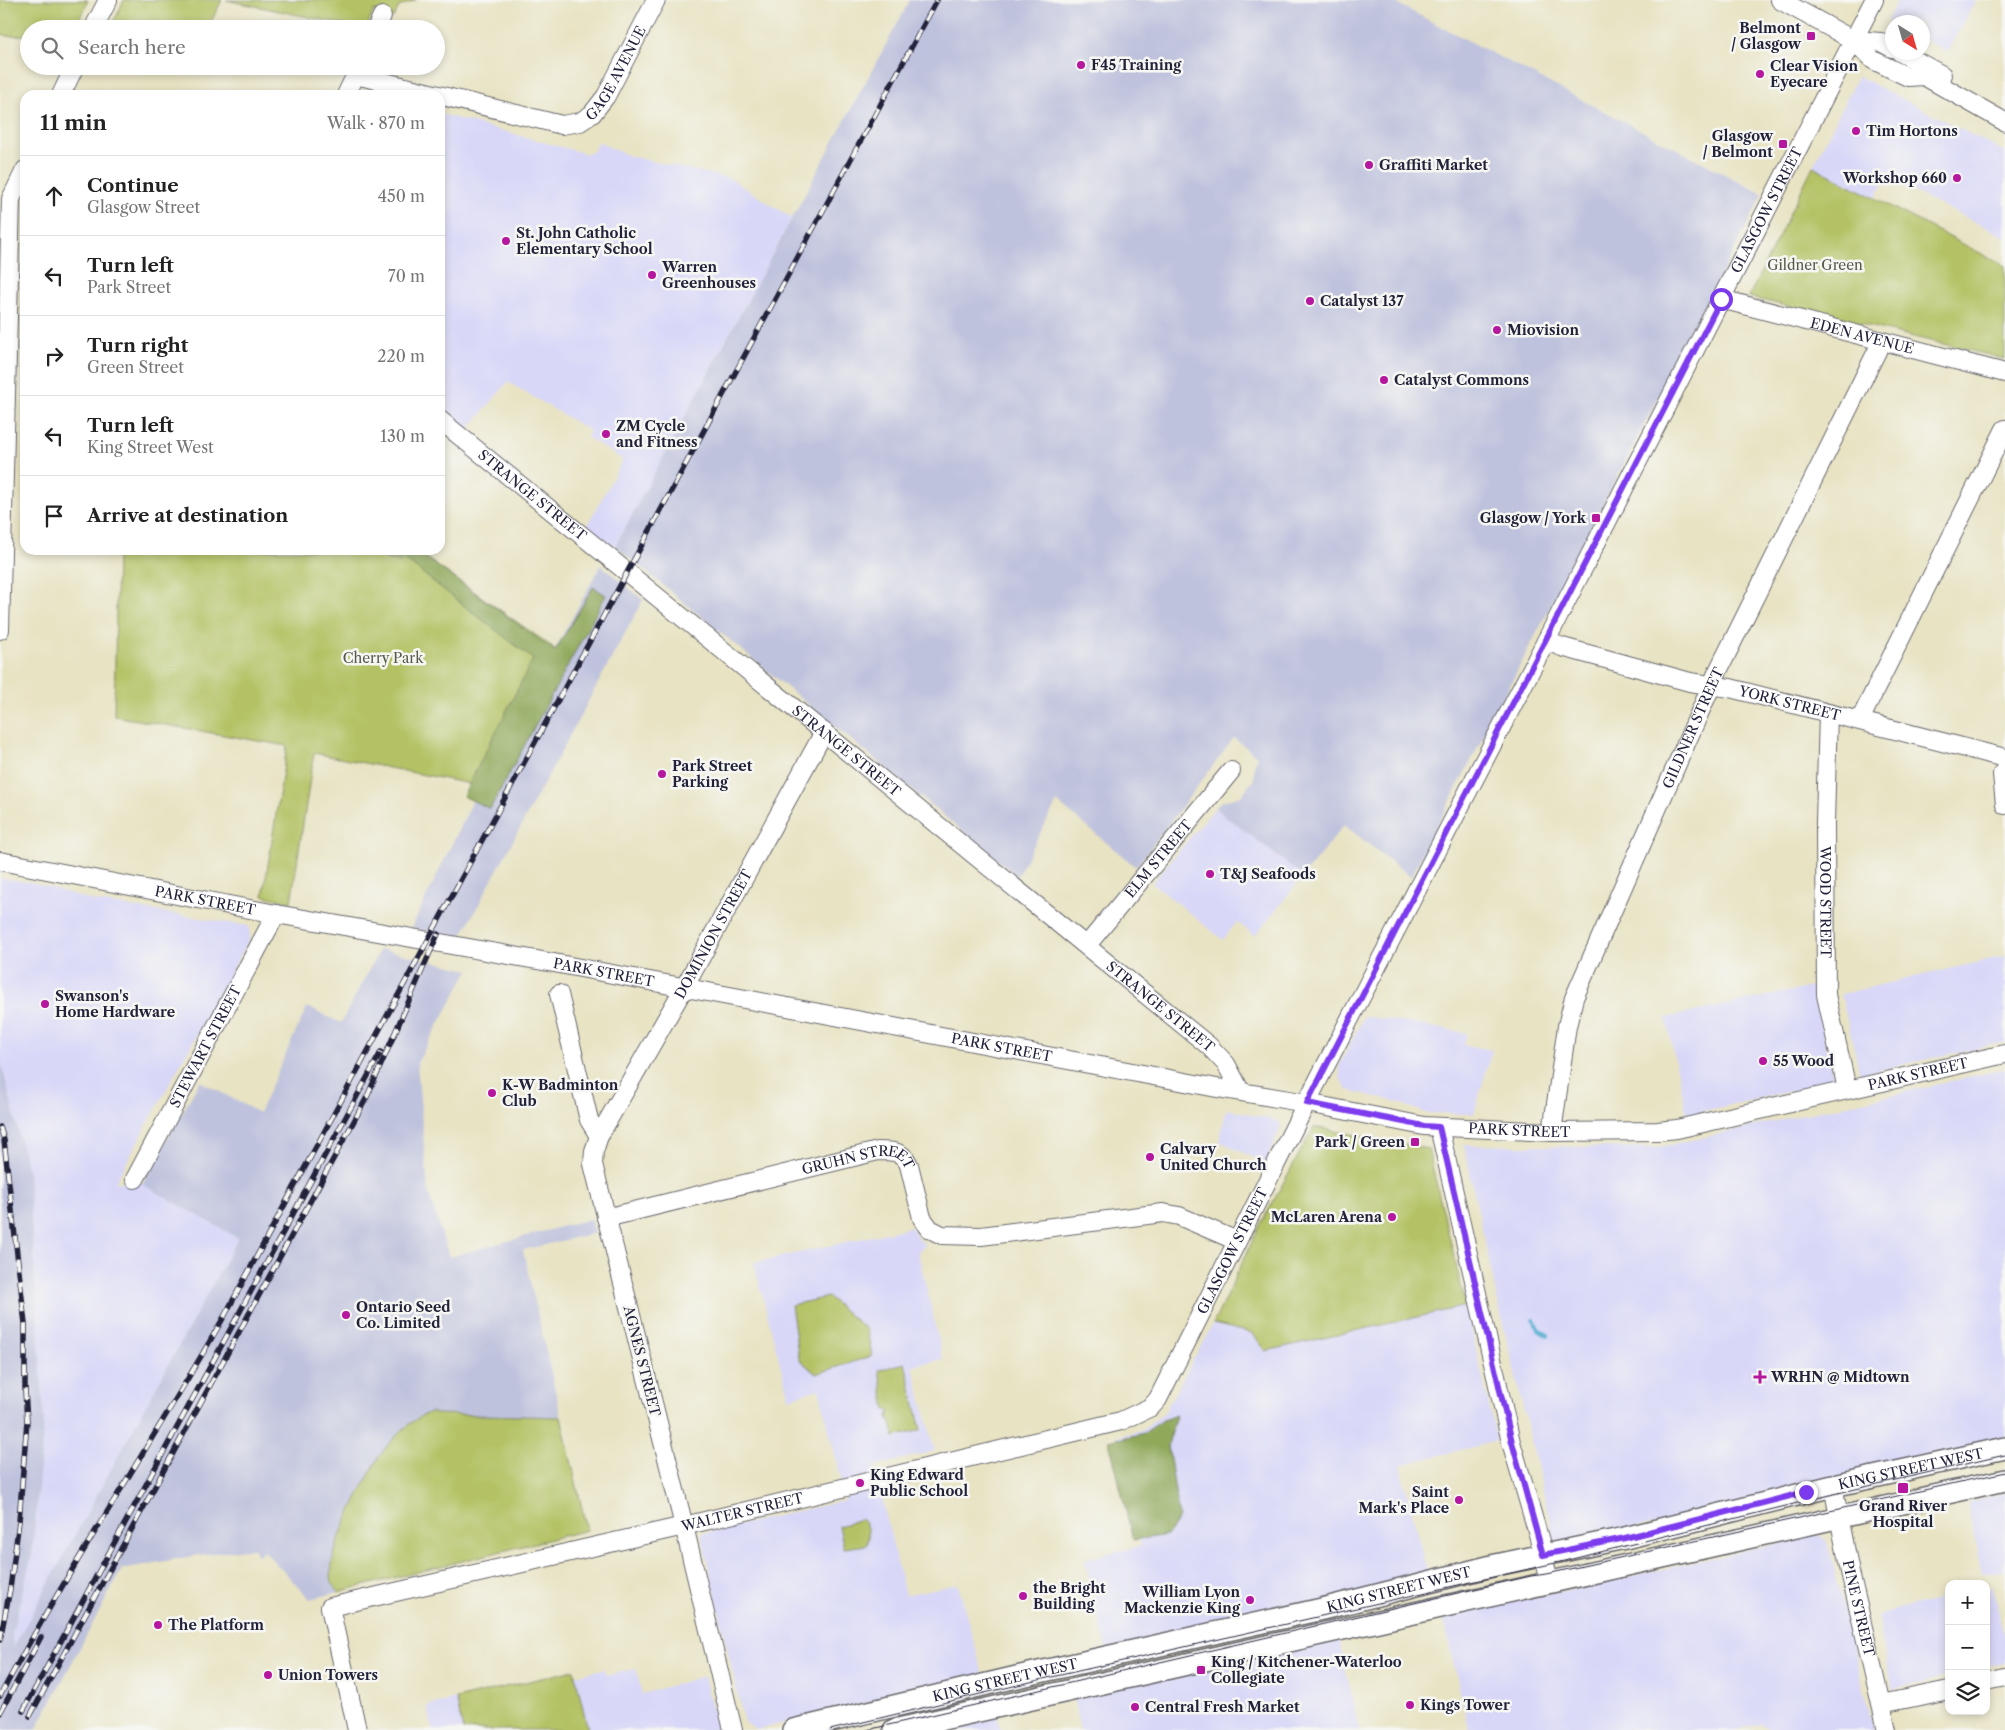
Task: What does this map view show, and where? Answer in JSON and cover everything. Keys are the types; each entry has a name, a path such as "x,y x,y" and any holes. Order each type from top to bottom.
{"main road":[{"name":"KING STREET WEST","path":"793,1730 1021,1676 1322,1609 1543,1555 1625,1538 1833,1486 2005,1448"},
{"name":"KING STREET WEST","path":"894,1730 1839,1519 2005,1480"}],"street":[{"name":"GAGE AVENUE","path":"445,93 562,125 580,122 592,114 606,96 656,0"},
{"path":"1780,0 1853,40 1873,60 1882,65 1908,77 1924,76 2005,120"},
{"name":"GLASGOW STREET","path":"1151,1407 1158,1398 1307,1103 1874,0"},
{"path":"98,20 107,2"},
{"path":"1853,40 1881,42 1885,44"},
{"path":"1915,60 1986,98 2005,120"},
{"path":"63,90 71,75"},
{"path":"348,90 356,75"},
{"name":"GAGE AVENUE","path":"377,75 432,90"},
{"path":"0,630 2,477 12,216 10,200 20,180"},
{"name":"EDEN AVENUE","path":"1721,299 2005,373"},
{"name":"GILDNER STREET","path":"1552,1132 1567,1026 1574,998 1712,685 1882,341"},
{"name":"STRANGE STREET","path":"445,424 1209,1046 1226,1064 1241,1092"},
{"path":"1860,720 2005,429"},
{"name":"YORK STREET","path":"1546,641 1690,682 1730,688 2005,758"},
{"name":"WOOD STREET","path":"1828,713 1825,823 1826,995 1847,1089"},
{"name":"DOMINION STREET","path":"599,1136 684,988 824,732"},
{"path":"2005,769 2002,774 2002,784 2005,805"},
{"name":"ELM STREET","path":"1087,945 1231,771"},
{"name":"PARK STREET","path":"0,861 276,914 1424,1126 1552,1132 1658,1131 1677,1129 2005,1054"},
{"name":"STEWART STREET","path":"135,1179 276,914"},
{"path":"559,994 589,1120 599,1136"},
{"path":"1439,1127 1512,1442 1549,1583"},
{"name":"AGNES STREET","path":"599,1136 592,1164 684,1526 733,1730"},
{"name":"GRUHN STREET","path":"606,1218 878,1151 890,1151 900,1152 906,1157 922,1218 930,1229 942,1235 981,1236 1163,1213 1179,1216 1237,1241"},
{"name":"WALTER STREET","path":"357,1730 330,1607 684,1526 1121,1421 1151,1407"},
{"name":"PINE STREET","path":"1833,1486 1887,1730"},
{"path":"1990,1680 2005,1677"},
{"path":"1881,1704 1945,1691"}],"shaded area":[{"path":"910,0 1390,0 1763,194 1411,877 1344,825 1303,876 1215,808 1220,802 1241,796 1254,779 1254,765 1258,757 1234,738 1136,867 1057,802 1017,876 615,546"},
{"path":"1898,0 1976,0 1947,52 1930,43 1930,15 1890,15"},
{"path":"1858,76 2005,152 2005,237 1886,178 1875,198 1813,166"},
{"path":"445,115 587,154 594,151 598,142 629,156 731,179 792,218 615,546 586,527 623,460 587,437 590,431 508,382 467,431 445,414"},
{"path":"601,565 643,600 461,937 411,929 480,786"},
{"path":"1215,808 1303,876 1255,936 1237,922 1223,940 1152,883"},
{"path":"0,878 35,883 93,901 249,926 250,938 115,1183 135,1179 238,1238 13,1649 12,1633 32,1555 44,1419 28,1171 0,1058"},
{"path":"380,949 469,970 417,1063 428,1191 449,1257 590,1219 595,1233 523,1250 587,1530 310,1599 264,1551 257,1556 254,1548 199,1555 122,1569 36,1730 0,1730 0,1058 28,1171 44,1419 32,1555 12,1633 13,1648 238,1238 142,1184 200,1081 259,1113 307,1007 341,1023"},
{"path":"2005,956 2005,1042 1860,1074 1841,994"},
{"path":"1815,986 1815,1000 1834,1081 1687,1115 1666,1018"},
{"path":"1364,1016 1467,1033 1464,1045 1492,1050 1474,1114 1426,1113 1394,1101 1347,1090 1340,1078 1339,1066"},
{"name":"WRHN @ Midtown","path":"2005,1069 2005,1450 1556,1545 1498,1303 1464,1145 1657,1148"},
{"path":"1227,1109 1278,1121 1281,1126 1265,1163 1219,1141"},
{"name":"King Edward Public School","path":"912,1227 917,1237 925,1245 918,1252 943,1359 913,1366 935,1451 874,1466 905,1595 958,1584 983,1675 756,1730 744,1722 701,1534 846,1500 819,1389 789,1398 754,1263"},
{"path":"1466,1306 1497,1441 1400,1465 1428,1576 1107,1653 1085,1559 1141,1546 1117,1437 1144,1429 1164,1413 1213,1324 1252,1333 1267,1351"},
{"path":"2005,1493 2005,1570 1982,1575 1967,1502"},
{"path":"1819,1535 1827,1541 1874,1730 1773,1730 1761,1724 1735,1730 1469,1730 1443,1617"},
{"path":"1992,1587 2005,1635 2005,1663 1990,1667 1990,1625 1990,1588"},
{"path":"1945,1598 1945,1677 1893,1689 1877,1615"},
{"path":"1339,1640 1359,1730 1080,1730 1073,1698 1158,1678 1250,1662 1260,1657"},
{"path":"604,1669 606,1675 636,1669 642,1694 704,1676 718,1730 433,1730 427,1706 574,1670 575,1675"},
{"path":"997,1715 1001,1730 937,1730"}],"green space":[{"path":"0,0 88,0 79,20 20,20 20,35 7,36 0,33"},
{"path":"124,0 222,0 212,20 114,20"},
{"path":"226,0 416,0 399,7 393,18 374,10 370,20 323,20"},
{"name":"Gildner Green","path":"1813,166 2005,266 2005,359 1749,297"},
{"name":"Cherry Park","path":"117,555 422,555 554,648 480,786 314,753 291,902 263,896 287,746 114,716"},
{"path":"378,555 422,555 555,651 593,587 606,595 490,809 463,796 533,659 408,562 389,560"},
{"path":"1314,1127 1428,1149 1466,1306 1266,1351 1252,1333 1213,1324 1259,1227"},
{"path":"828,1297 867,1330 872,1356 816,1374 799,1359 791,1305"},
{"path":"905,1363 921,1430 895,1437 888,1416 890,1411 886,1410 879,1370"},
{"path":"430,1412 436,1414 561,1417 587,1530 338,1592 332,1581 332,1566 336,1547 364,1485 379,1457 395,1437 415,1420"},
{"path":"1176,1415 1168,1445 1179,1517 1168,1535 1133,1540 1109,1441 1144,1433 1163,1420"},
{"path":"861,1519 868,1531 867,1545 844,1548 839,1526"},
{"path":"574,1670 588,1730 463,1730 456,1699"}],"waterway":[{"path":"1534,1319 1538,1329 1548,1335"}],"tram line":[{"path":"830,1730 1043,1679 1564,1561 1834,1494 2005,1455"},
{"path":"867,1730 1531,1576 2005,1472"}],"railway":[{"path":"0,1696 54,1600 225,1315 937,0"},
{"path":"30,1716 367,1097 438,934"},
{"path":"23,1711 381,1052"},
{"path":"0,1127 4,1140 25,1324 27,1421 19,1521 10,1589 0,1640"},
{"path":"0,1713 41,1637"}],"place":[{"name":"Belmont / Glasgow","path":"1811,36"},
{"name":"F45 Training","path":"1081,65"},
{"name":"Clear Vision Eyecare","path":"1760,74"},
{"name":"Tim Hortons","path":"1856,131"},
{"name":"Glasgow / Belmont","path":"1783,144"},
{"name":"Graffiti Market","path":"1369,165"},
{"name":"Workshop 660","path":"1957,178"},
{"name":"St. John Catholic Elementary School","path":"506,241"},
{"name":"Warren Greenhouses","path":"652,275"},
{"name":"Catalyst 137","path":"1310,301"},
{"name":"Miovision","path":"1497,330"},
{"name":"Catalyst Commons","path":"1384,380"},
{"name":"ZM Cycle and Fitness","path":"606,434"},
{"name":"Glasgow / York","path":"1596,518"},
{"name":"Park Street Parking","path":"662,774"},
{"name":"T&J Seafoods","path":"1210,874"},
{"name":"Swanson's Home Hardware","path":"45,1004"},
{"name":"55 Wood","path":"1763,1061"},
{"name":"K-W Badminton Club","path":"492,1093"},
{"name":"Park / Green","path":"1415,1142"},
{"name":"Calvary United Church","path":"1150,1157"},
{"name":"McLaren Arena","path":"1392,1217"},
{"name":"Ontario Seed Co. Limited","path":"346,1315"},
{"name":"WRHN @ Midtown","path":"1760,1377"},
{"name":"King Edward Public School","path":"860,1483"},
{"name":"Grand River Hospital","path":"1903,1488"},
{"name":"Saint Mark's Place","path":"1459,1500"},
{"name":"the Bright Building","path":"1023,1596"},
{"name":"William Lyon Mackenzie King","path":"1250,1600"},
{"name":"The Platform","path":"158,1625"},
{"name":"King / Kitchener-Waterloo Collegiate","path":"1201,1670"},
{"name":"Union Towers","path":"268,1675"},
{"name":"Kings Tower","path":"1410,1705"},
{"name":"Central Fresh Market","path":"1135,1707"}],"route":[{"path":"1721,299 1307,1103 1424,1126 1439,1127 1512,1442 1543,1555 1625,1538 1806,1492"}]}
